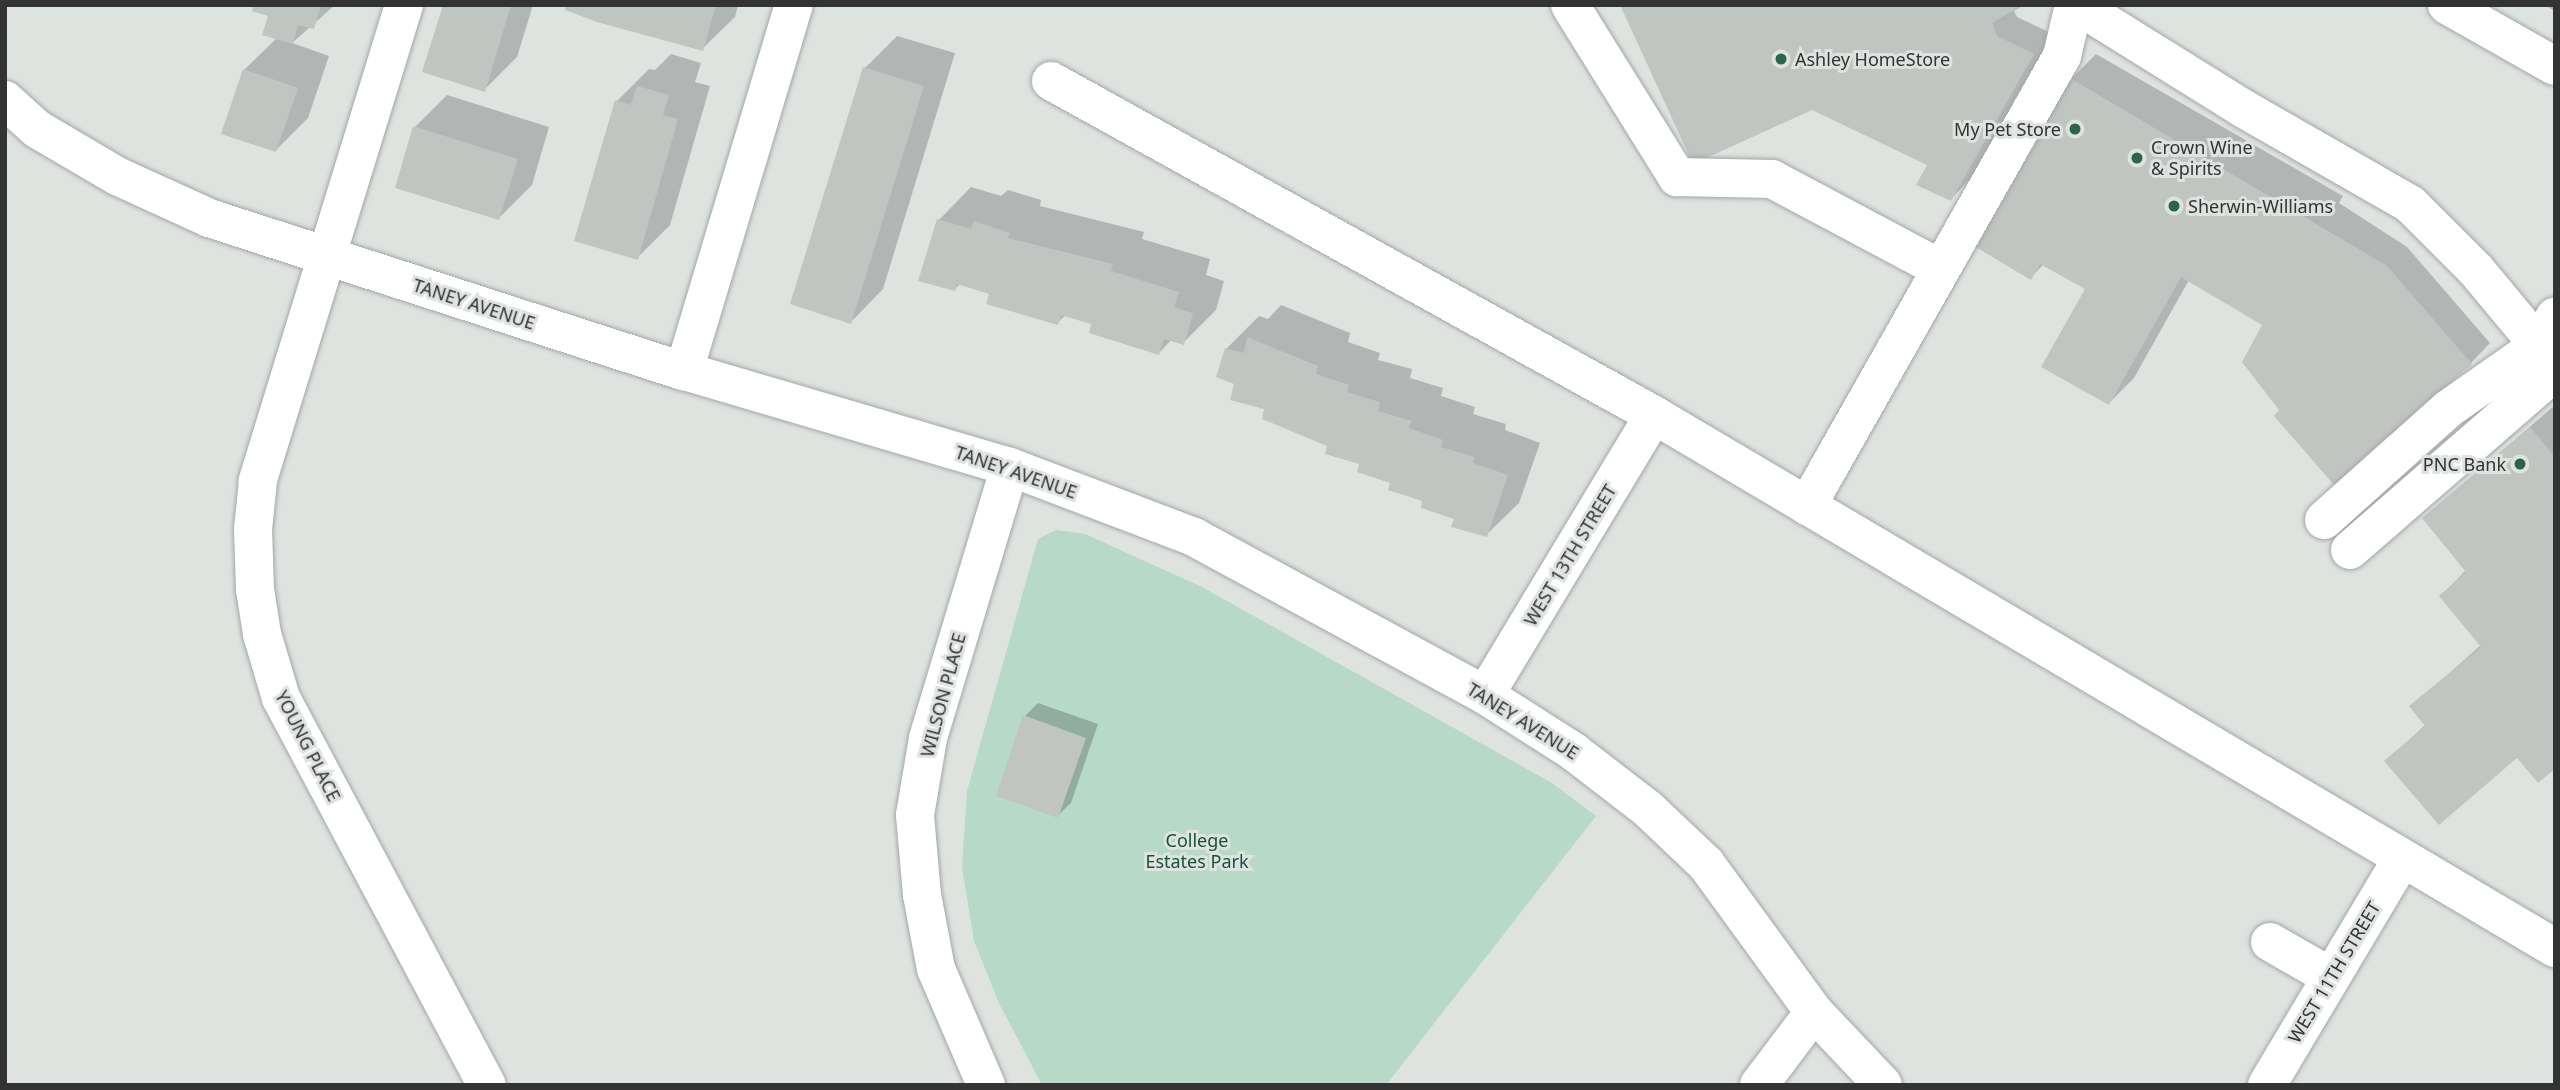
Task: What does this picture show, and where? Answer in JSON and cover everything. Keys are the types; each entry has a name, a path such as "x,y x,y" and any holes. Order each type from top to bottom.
{"street":[{"name":"YOUNG PLACE","path":"404,5 258,481 253,529 262,634 281,698 487,1085"},
{"path":"684,371 794,5"},
{"path":"1570,5 1677,177 1772,179 1941,269"},
{"path":"1807,506 2062,56 2076,5 2244,109 2410,204 2551,350"},
{"path":"2447,5 2555,66"},
{"path":"1051,81 1654,415 2401,860 2555,948"},
{"name":"TANEY AVENUE","path":"5,100 37,128 117,176 209,218 684,371 1010,467 1194,537 1485,695 1574,752 1638,801 1706,864 1814,1012 1883,1085"},
{"path":"2324,520 2448,409 2551,350"},
{"path":"2350,550 2551,350"},
{"name":"WEST 13TH STREET","path":"1485,695 1654,415"},
{"name":"WILSON PLACE","path":"986,1085 936,970 922,895 915,815 929,738 1010,467"},
{"name":"WEST 11TH STREET","path":"2267,1085 2401,860"},
{"path":"2270,942 2331,977"},
{"path":"1759,1085 1814,1012"}],"green space":[{"name":"College Estates Park","path":"1056,530 1085,534 1202,587 1552,783 1596,816 1386,1085 1042,1085 999,1003 974,941 962,867 967,791 1038,539"}],"building":[{"path":"253,5 321,5 314,29 298,25 293,44 262,35 268,16 252,11"},
{"path":"443,5 511,5 485,92 422,72"},
{"path":"566,5 716,5 703,51 597,22 565,10"},
{"name":"Ashley HomeStore","path":"1620,5 2022,5 1992,23 1997,36 2034,54 1951,201 1916,185 1927,165 1812,110 1693,164"},
{"path":"863,67 924,86 851,324 790,304"},
{"path":"243,69 298,88 276,152 221,134"},
{"path":"2070,78 2387,266 2472,364 2334,485 2274,416 2279,410 2242,362 2262,325 2181,277 2109,405 2041,367 2085,289 2040,264 2031,280 1974,246"},
{"path":"637,86 669,95 663,115 678,119 638,260 574,241 615,100 631,105"},
{"path":"413,126 518,159 499,220 395,188"},
{"path":"937,219 971,229 974,221 1010,233 1008,238 1113,264 1111,271 1179,292 1174,307 1193,313 1184,345 1164,339 1159,355 1089,333 1091,324 1061,315 1058,325 986,304 989,294 957,284 955,291 918,281"},
{"path":"1247,337 1318,366 1316,374 1349,385 1347,392 1380,402 1378,411 1412,421 1409,428 1443,440 1441,447 1475,457 1473,463 1508,475 1487,537 1451,527 1454,519 1421,508 1422,501 1388,490 1390,483 1357,472 1359,464 1325,454 1327,446 1262,419 1264,409 1230,400 1234,384 1216,377 1225,348 1244,353"},
{"path":"2530,427 2555,457 2555,769 2538,783 2517,758 2439,825 2384,761 2425,726 2409,706 2481,647 2439,596 2466,572 2422,518"},
{"path":"1023,715 1086,738 1058,818 996,796"}],"place":[{"name":"Ashley HomeStore","path":"1781,59"},
{"name":"My Pet Store","path":"2075,129"},
{"name":"Crown Wine & Spirits","path":"2137,158"},
{"name":"Sherwin-Williams","path":"2174,206"},
{"name":"PNC Bank","path":"2520,464"}]}
